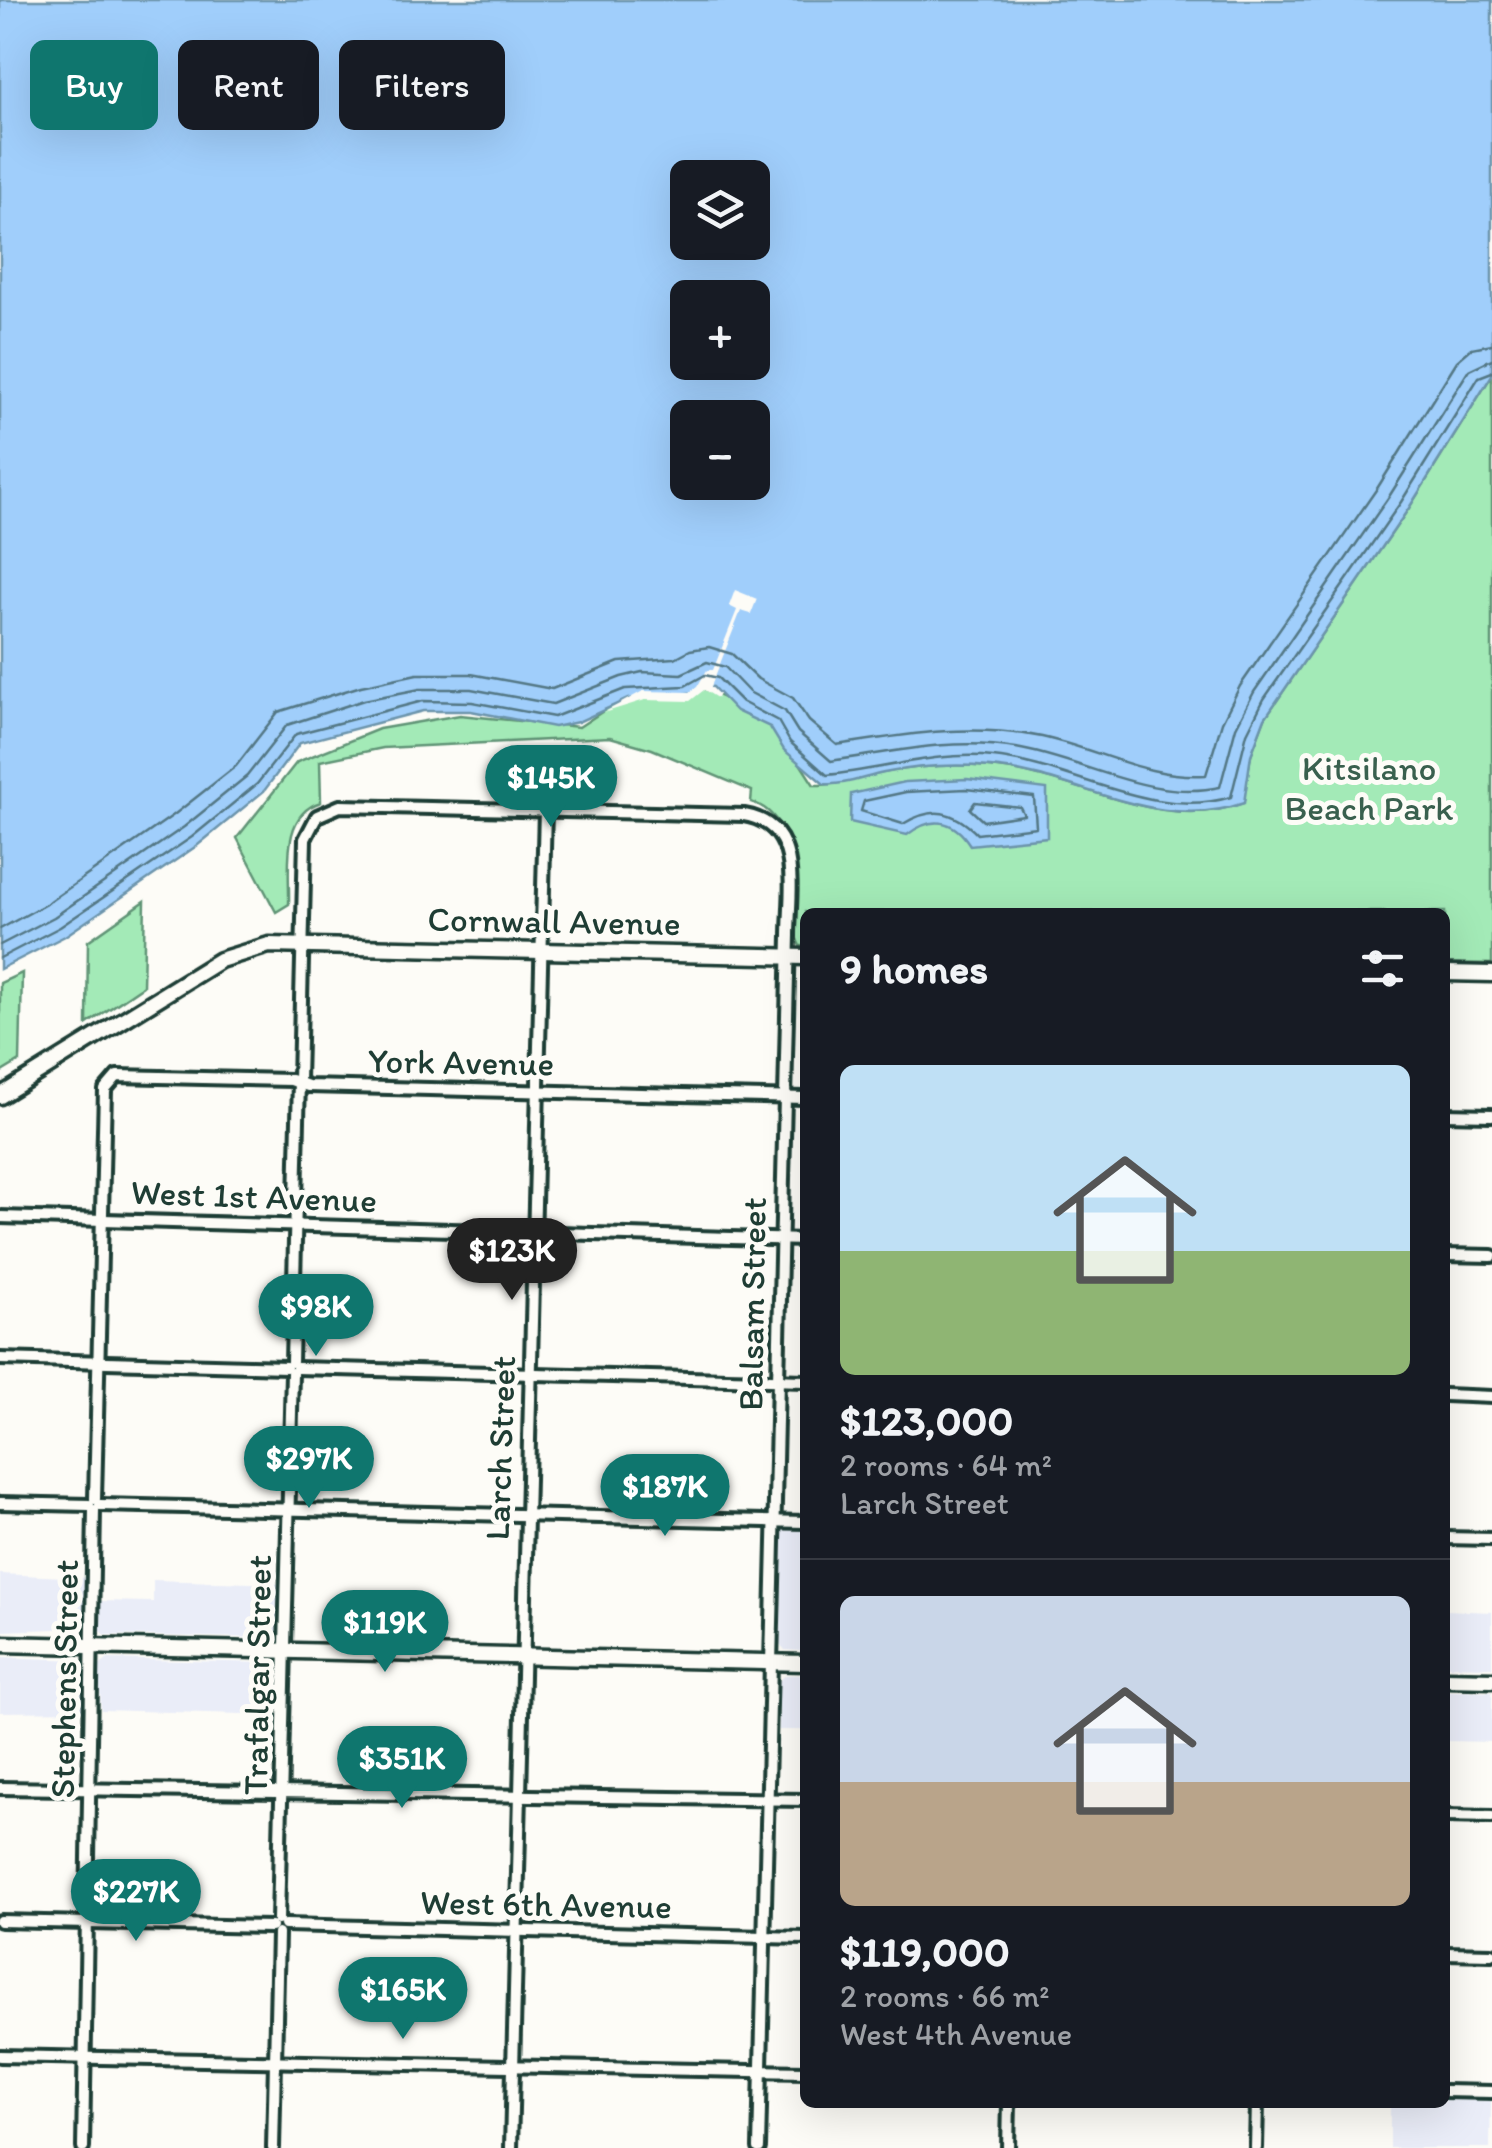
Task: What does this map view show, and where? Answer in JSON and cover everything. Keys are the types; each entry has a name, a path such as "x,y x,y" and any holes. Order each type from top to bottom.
{"main road":[{"name":"Cornwall Avenue","path":"0,1096 220,960 250,949 302,945 800,957"},
{"path":"1450,972 1492,974"},
{"path":"0,1644 800,1663"},
{"path":"1450,1678 1492,1680"}],"street":[{"name":"Trafalgar Street","path":"273,2148 305,839 317,816 340,806 545,810"},
{"name":"Balsam Street","path":"545,810 744,815 773,828 790,856 759,2148"},
{"name":"Larch Street","path":"511,2148 545,810"},
{"name":"York Avenue","path":"117,1076 800,1098"},
{"name":"Stephens Street","path":"82,2148 105,1090 117,1076"},
{"path":"1450,1114 1492,1115"},
{"name":"West 1st Avenue","path":"0,1217 800,1240"},
{"path":"1450,1255 1492,1256"},
{"path":"0,1359 800,1381"},
{"path":"1450,1396 1492,1397"},
{"path":"0,1503 800,1522"},
{"path":"1450,1538 1492,1539"},
{"path":"0,1788 800,1800"},
{"path":"1450,1816 1492,1817"},
{"name":"West 6th Avenue","path":"0,1921 800,1938"},
{"path":"1450,1953 1492,1954"},
{"path":"0,2056 800,2072"},
{"path":"1450,2090 1492,2092"},
{"path":"1008,2148 1009,2108"},
{"path":"1256,2148 1257,2108"}],"shaded area":[{"path":"788,1526 800,1527 800,1651 785,1650 780,1644 783,1531"},
{"path":"0,1574 87,1578 85,1628 0,1631"},
{"path":"153,1580 280,1584 278,1633 271,1638 106,1635 98,1629 98,1601 153,1602"},
{"path":"1450,1610 1492,1612 1492,1667 1450,1666"},
{"path":"0,1657 80,1660 84,1668 82,1711 0,1712"},
{"path":"108,1659 272,1663 279,1671 278,1715 101,1710 99,1666"},
{"path":"786,1675 800,1675 800,1730 779,1730 779,1681"},
{"path":"1450,1691 1492,1692 1492,1742 1450,1741"},
{"path":"1450,2099 1491,2100 1490,2148 1390,2148 1390,2108 1450,2108"}],"green space":[{"name":"Kitsilano Beach Park","path":"1492,375 1492,964 1450,963 1450,908 800,908 800,946 795,933 797,872 791,841 771,814 751,802 752,791 652,749 610,737 383,748 320,761 321,802 308,808 293,831 289,904 276,912 237,838 297,762 379,729 460,715 579,727 623,698 700,687 772,720 814,785 914,768 980,766 1041,776 1156,809 1214,810 1243,803 1251,755 1265,718 1409,508"},
{"path":"145,901 143,986 87,1024 88,941"},
{"path":"22,973 20,1061 0,1073 0,983"}],"water":[{"path":"0,0 1492,0 1492,375 1409,508 1265,718 1251,755 1244,803 1211,811 1148,807 1022,772 977,766 910,769 824,784 784,750 770,727 736,711 713,687 706,686 697,692 628,699 578,722 554,727 471,711 423,711 300,743 264,791 198,845 65,936 0,969"},
{"path":"967,779 1047,789 1047,837 970,845 956,829 941,823 925,825 907,835 850,822 851,794 905,782"}],"pier":[{"path":"735,590 757,599 751,614 741,611 710,689 719,694 717,698 704,690 690,701 645,700 603,713 643,691 690,692 697,687 707,670 713,670 737,610 729,606"}]}
